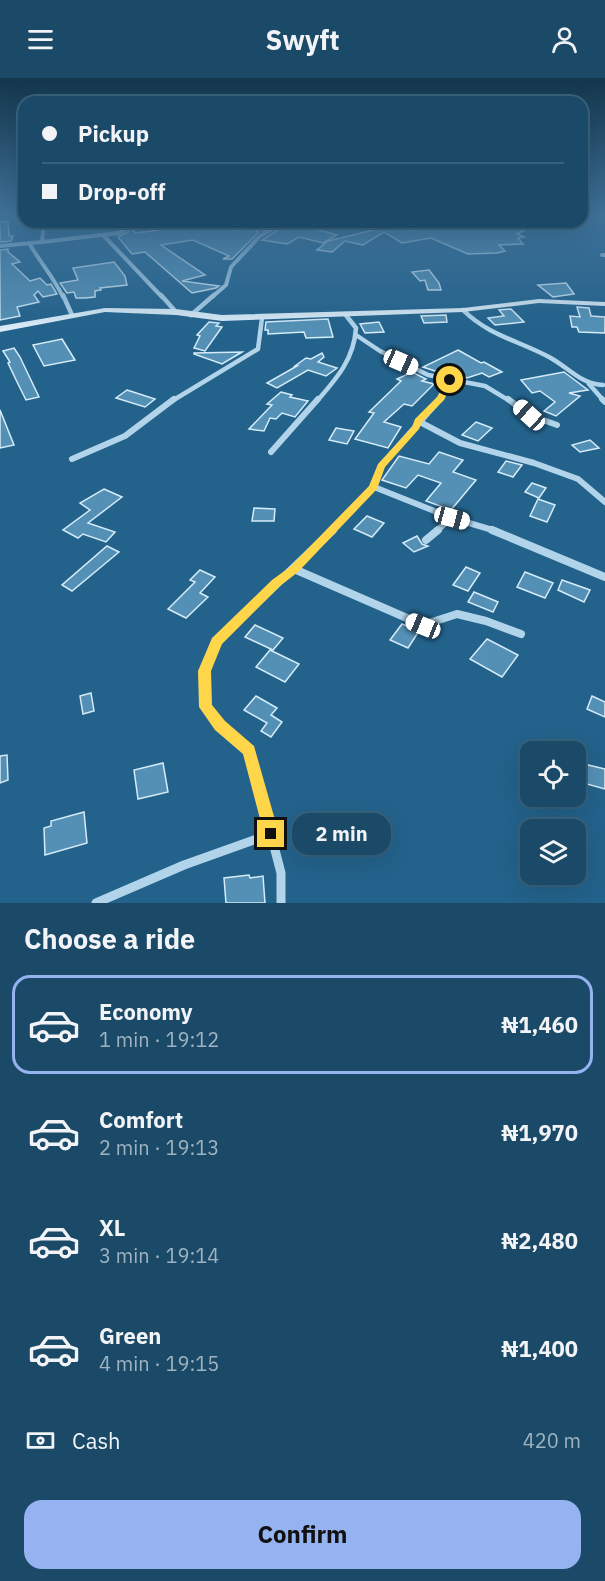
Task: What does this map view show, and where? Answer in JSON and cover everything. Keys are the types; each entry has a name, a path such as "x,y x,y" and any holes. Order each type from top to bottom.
{"street":[{"path":"34,252 42,266 55,280 72,315"},
{"path":"120,252 146,278 145,282 158,289 166,304 176,312"},
{"path":"190,315 226,285 231,267 246,252"},
{"path":"0,328 105,310 262,318 330,312 345,314 463,310 539,302 605,304"},
{"path":"463,310 477,324 492,333 551,358 589,384 605,402"},
{"path":"271,452 351,359 356,328 345,314"},
{"path":"72,459 125,436 179,395 204,383 218,371 258,349 262,318"},
{"path":"356,335 428,375 485,386 518,405 529,415 557,425"},
{"path":"282,903 281,873 249,750 220,725 206,707 205,671 216,642 276,583 294,569 374,487 381,466 416,427 418,421 441,398 450,380"},
{"path":"589,384 603,385"},
{"path":"418,421 460,443 534,463 578,479 605,502"},
{"path":"374,487 452,518 486,527 605,577"},
{"path":"426,540 452,518"},
{"path":"294,569 423,626 434,625 450,615 464,615 521,634"},
{"path":"96,903 184,865 271,834"}],"building":[{"path":"0,252 9,252 20,262 12,264 30,281 40,278 47,285 51,284 57,294 43,297 38,291 34,295 39,302 17,307 20,316 0,320"},
{"path":"146,252 172,252 205,275 182,281 219,286 192,293"},
{"path":"221,252 238,252 232,259 223,259 229,256"},
{"path":"465,252 499,252 497,253"},
{"path":"114,262 125,276 127,285 100,288 101,290 95,291 95,297 76,298 74,292 67,293 60,283 78,280 73,268"},
{"path":"429,270 439,283 441,290 428,290 425,280 420,281 412,272"},
{"path":"566,283 574,294 553,297 538,285"},
{"path":"577,307 589,308 591,316 605,317 605,333 579,332 577,327 572,327 570,316 580,317"},
{"path":"511,309 524,322 495,325 488,318 504,316 499,310"},
{"path":"446,315 447,322 424,323 421,316"},
{"path":"328,319 333,337 306,338 304,332 268,334 268,330 265,330 266,322"},
{"path":"209,322 219,323 216,326 222,327 205,351 194,348 200,336 197,335"},
{"path":"379,322 384,332 365,333 360,324"},
{"path":"62,339 75,360 44,366 33,345"},
{"path":"14,348 39,397 26,400 3,351"},
{"path":"458,350 502,372 489,377 482,373 467,378 450,369 441,373 423,367"},
{"path":"242,352 222,364 194,354 194,353"},
{"path":"322,353 324,357 318,362 337,368 326,376 308,370 277,388 267,383 297,366 295,366 306,358 311,359"},
{"path":"412,372 426,379 422,381 434,384 412,406 404,404 384,422 401,427 388,448 355,439 374,413 369,412 401,381 397,379"},
{"path":"564,372 588,390 569,393 580,396 556,416 544,411 555,402 540,391 532,393 521,380"},
{"path":"127,390 155,399 145,407 116,398"},
{"path":"281,392 292,395 290,397 308,401 295,417 282,413 276,419 270,418 264,431 249,429 272,405 267,404"},
{"path":"0,410 14,445 0,448"},
{"path":"476,422 492,428 478,441 462,435"},
{"path":"336,428 354,431 347,444 329,440"},
{"path":"590,440 599,448 580,452 572,445"},
{"path":"439,452 463,460 453,472 476,480 451,510 426,501 441,483 418,475 406,488 382,480 399,456 429,464"},
{"path":"506,461 522,465 513,477 498,472"},
{"path":"532,483 546,488 539,498 525,492"},
{"path":"104,489 122,497 88,523 115,532 106,542 83,534 78,538 63,530 90,510 80,503"},
{"path":"538,499 555,505 547,522 530,516"},
{"path":"254,508 275,509 274,521 252,521"},
{"path":"367,516 384,523 372,537 354,529"},
{"path":"417,536 422,544 428,546 414,552 403,543"},
{"path":"107,546 119,552 72,591 62,585"},
{"path":"466,567 480,573 468,591 453,585"},
{"path":"200,570 215,577 200,593 208,597 186,618 168,609 195,582 190,580"},
{"path":"525,572 553,583 545,598 517,587"},
{"path":"562,580 590,590 584,602 558,590"},
{"path":"474,592 498,602 493,612 468,602"},
{"path":"402,624 419,631 408,648 390,640"},
{"path":"255,625 283,638 273,650 245,637"},
{"path":"487,639 518,655 502,677 470,659"},
{"path":"270,650 299,664 285,682 256,667"},
{"path":"91,693 94,711 83,714 80,696"},
{"path":"256,696 277,708 271,715 282,722 271,737 261,731 267,723 244,710"},
{"path":"592,696 605,702 605,717 587,709"},
{"path":"7,755 8,780 0,783 0,756"},
{"path":"163,763 168,792 138,799 134,770"},
{"path":"586,764 605,769 605,789 586,784"},
{"path":"84,812 87,843 45,855 44,828 51,826 51,821"},
{"path":"249,875 250,878 263,876 265,903 226,903 224,878"}],"route":[{"path":"271,834 249,750 220,725 206,707 205,671 216,642 276,583 294,569 374,487 381,466 401,440 416,427 418,421 441,398 450,380"}]}
